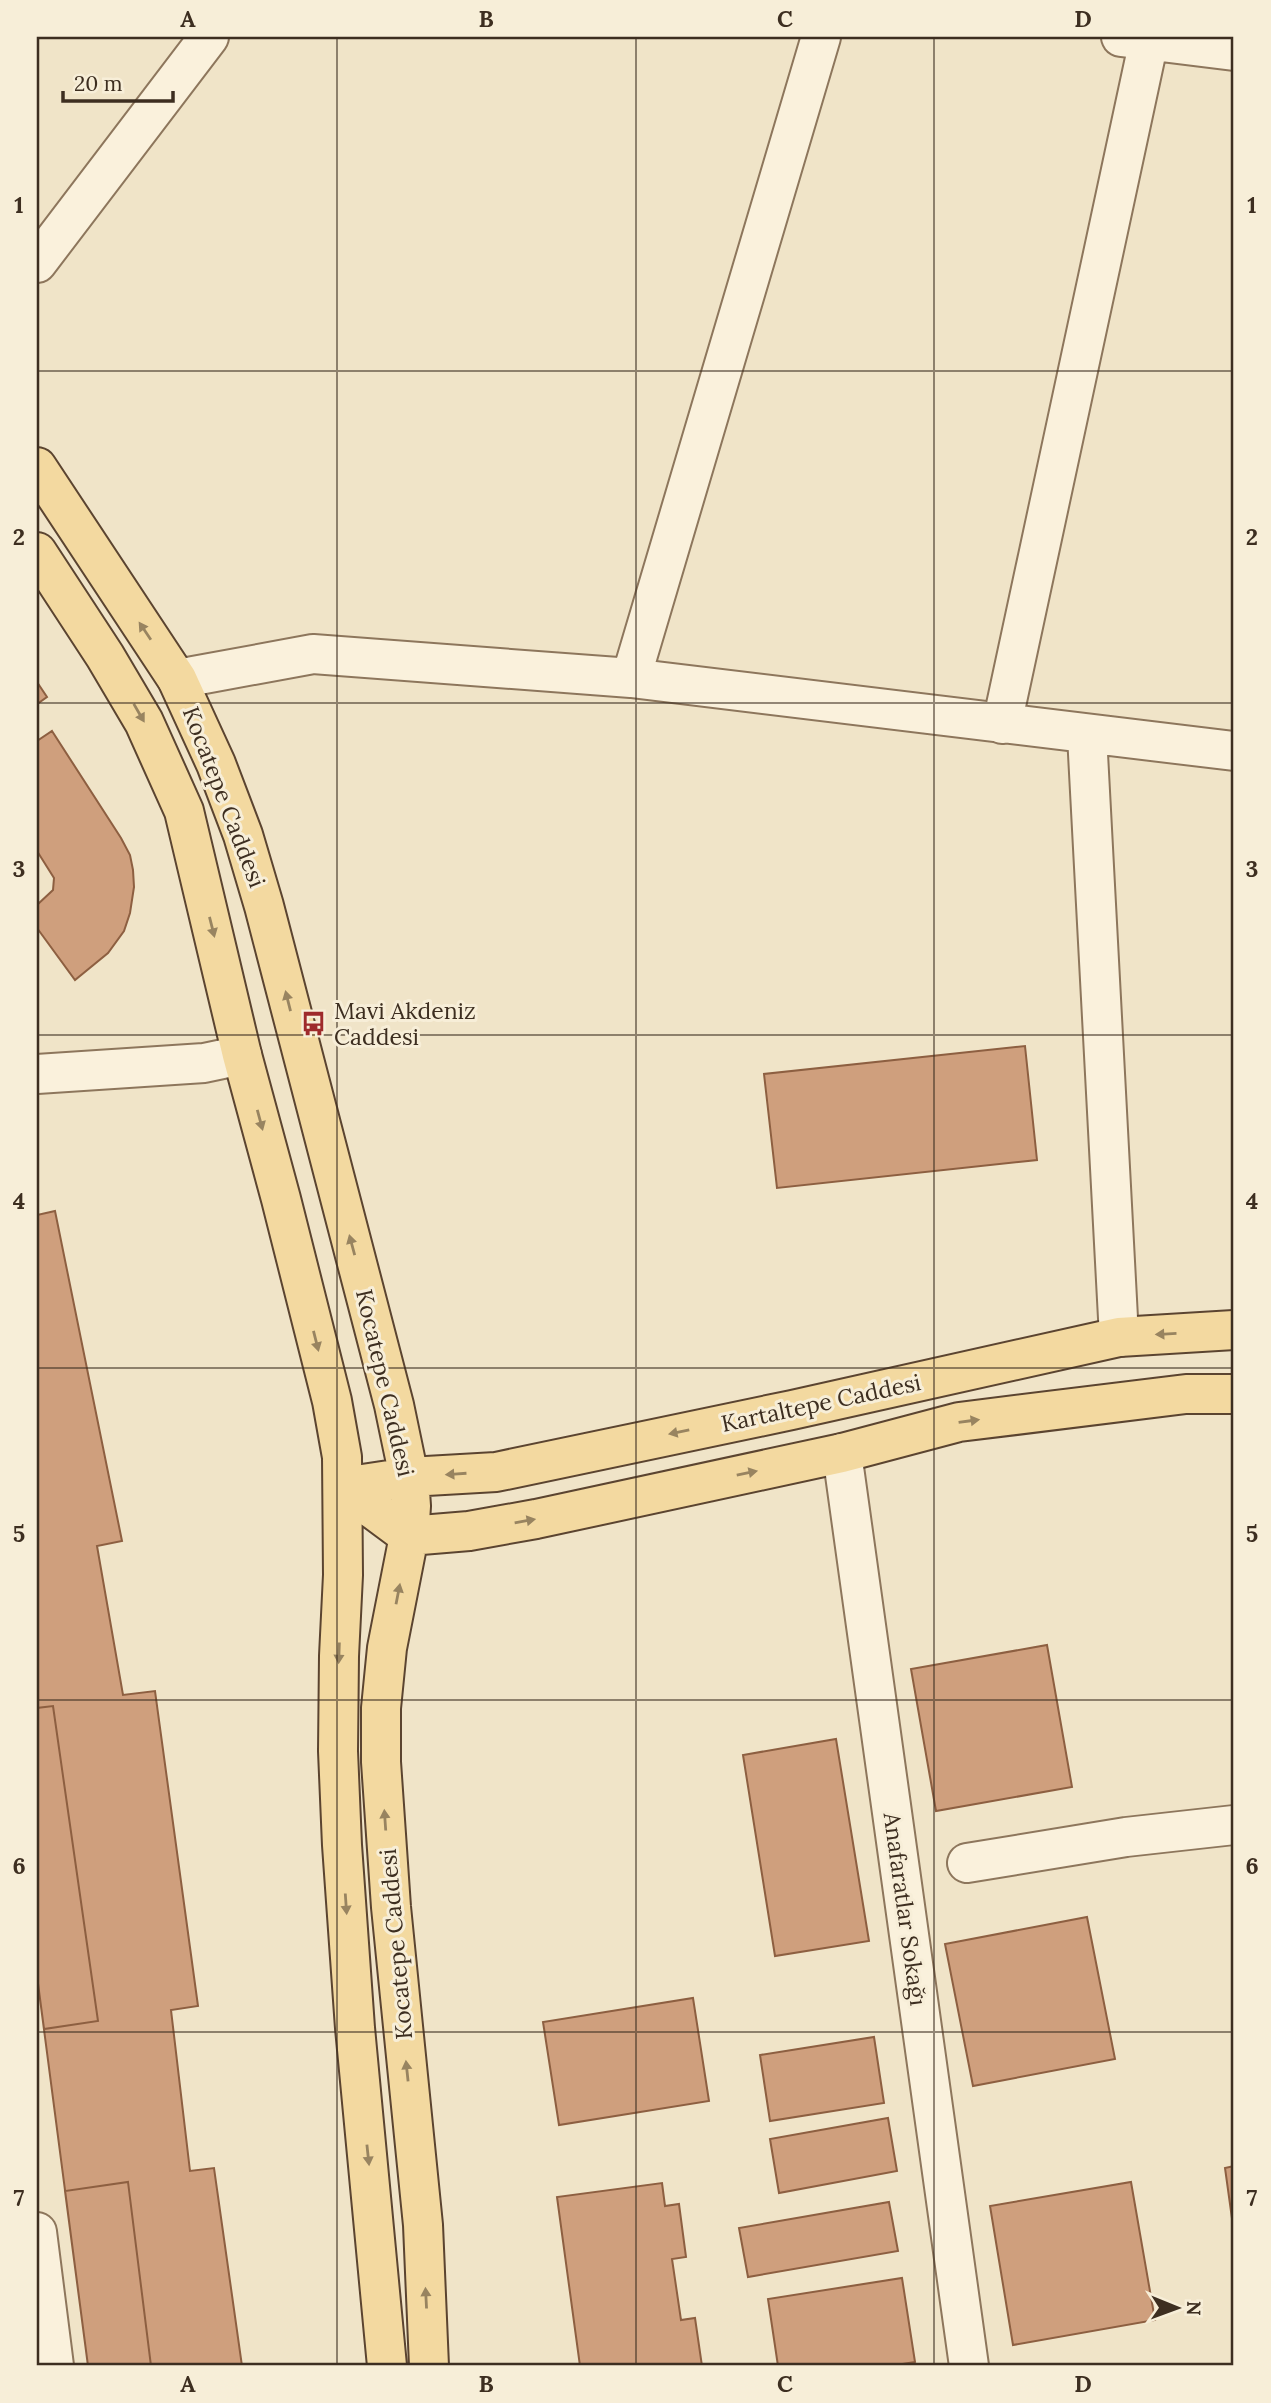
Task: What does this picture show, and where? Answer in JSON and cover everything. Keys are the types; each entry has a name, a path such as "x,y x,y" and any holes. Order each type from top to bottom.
{"main road":[{"name":"Kocatepe Caddesi","path":"37,467 177,679 216,764 243,835 264,906 394,1405 409,1477 409,1536 387,1648 380,1708 381,1762 391,1907 423,2225 429,2366"},
{"name":"Kocatepe Caddesi","path":"37,552 145,722 184,811 242,1055 332,1401 342,1457 343,1486 338,1737 342,1845 355,2028 387,2366"},
{"path":"242,1055 297,1037"},
{"name":"Kartaltepe Caddesi","path":"343,1486 409,1477 496,1472 1119,1337 1234,1330"},
{"path":"343,1486 409,1536 469,1531 842,1453 959,1422 1186,1394 1234,1394"}],"street":[{"path":"37,263 209,37"},
{"path":"631,678 821,37"},
{"path":"1002,724 1135,38 1234,51"},
{"path":"177,679 313,654 631,678 1234,751"},
{"path":"1087,734 1119,1337"},
{"path":"37,1074 204,1063 242,1055"},
{"name":"Anafaratlar Sokağı","path":"842,1453 969,2366"},
{"path":"967,1863 1126,1837 1234,1825"},
{"path":"37,2232 54,2366"}],"building":[{"path":"37,682 47,697 37,704"},
{"path":"52,731 121,838 130,855 133,870 134,887 124,931 108,953 75,980 37,928 37,905 53,890 54,878 37,851 37,741"},
{"path":"1025,1046 1037,1160 777,1188 764,1074"},
{"path":"55,1211 122,1541 97,1546 123,1695 155,1691 198,2006 171,2010 190,2171 214,2168 242,2366 88,2366 37,1976 37,1215"},
{"path":"1047,1645 1072,1787 936,1811 911,1669"},
{"path":"53,1706 98,2021 44,2029 37,1976 37,1708"},
{"path":"836,1739 869,1941 775,1956 743,1755"},
{"path":"1087,1917 1115,2059 973,2086 945,1944"},
{"path":"693,1998 709,2101 559,2125 543,2022"},
{"path":"874,2037 884,2103 770,2121 760,2055"},
{"path":"888,2118 897,2171 779,2193 770,2139"},
{"path":"1234,2166 1234,2233 1225,2168"},
{"path":"128,2182 151,2366 88,2366 65,2191"},
{"path":"1131,2182 1155,2320 1013,2345 990,2206"},
{"path":"662,2183 665,2206 679,2204 686,2257 672,2259 681,2320 695,2318 702,2366 580,2366 557,2197"},
{"path":"889,2202 898,2251 748,2277 739,2228"},
{"path":"902,2278 915,2362 890,2366 778,2366 768,2299"}],"place":[{"name":"Mavi Akdeniz Caddesi","path":"314,1024"}]}
